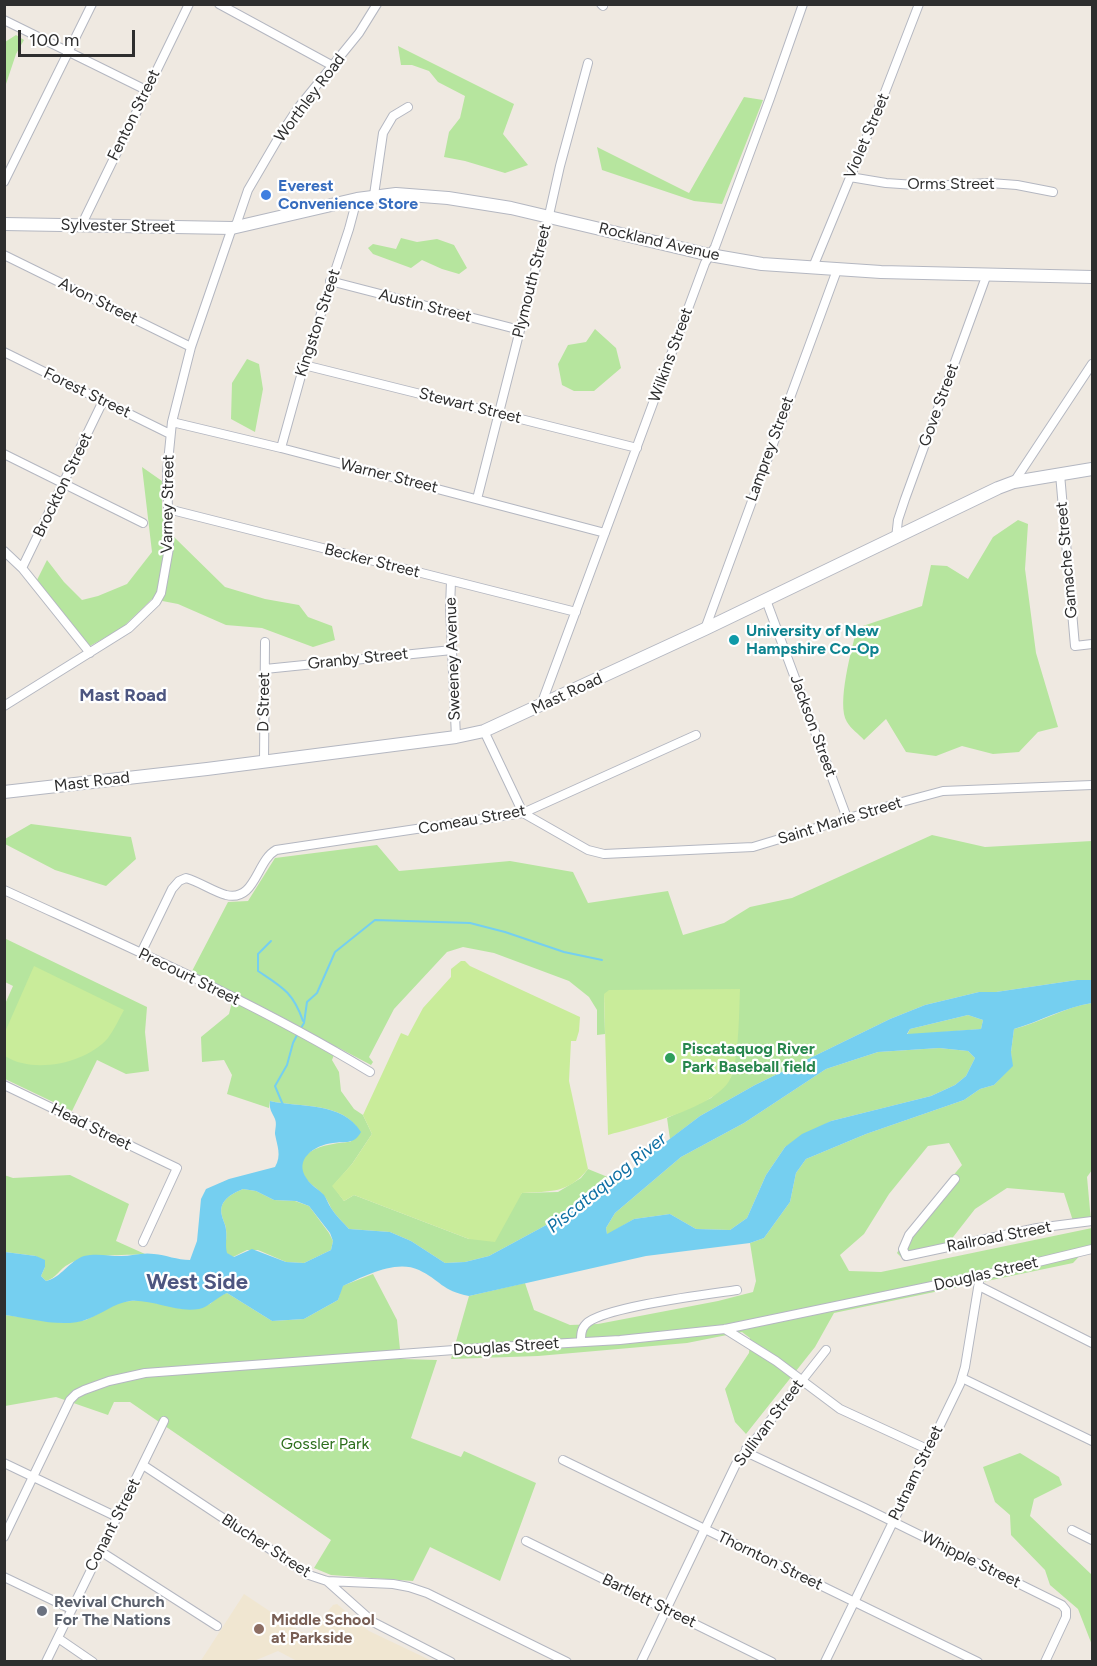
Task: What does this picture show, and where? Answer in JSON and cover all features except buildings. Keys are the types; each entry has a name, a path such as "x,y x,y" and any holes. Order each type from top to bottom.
{"main road":[{"name":"Rockland Avenue","path":"234,228 374,195 396,194 448,198 548,216 710,255 762,264 837,270 1092,277"},
{"name":"Sylvester Street","path":"4,224 234,228"},
{"name":"Mast Road","path":"4,792 456,737 484,731 705,629 998,488 1014,482 1092,469"}],"street":[{"path":"4,183 92,4"},
{"name":"Fenton Street","path":"81,226 189,4"},
{"path":"219,4 333,66"},
{"name":"Worthley Road","path":"234,228 248,190 279,137 298,108 359,33 377,4"},
{"name":"Wilkins Street","path":"541,706 705,263 715,247 803,4"},
{"name":"Violet Street","path":"813,267 919,4"},
{"path":"4,20 146,90"},
{"name":"Plymouth Street","path":"477,499 588,63"},
{"path":"374,195 382,133 393,116 408,107"},
{"name":"Orms Street","path":"850,177 886,183 930,186 990,183 1017,185 1053,192"},
{"name":"Kingston Street","path":"281,448 304,365 357,199"},
{"name":"Varney Street","path":"4,706 129,628 156,602 161,593 169,548 167,472 172,422 191,347 234,228"},
{"name":"Avon Street","path":"4,255 191,347"},
{"name":"Lamprey Street","path":"705,629 837,270"},
{"name":"Gove Street","path":"896,537 898,520 905,499 987,274"},
{"name":"Austin Street","path":"330,281 520,330"},
{"name":"Forest Street","path":"4,352 170,434"},
{"path":"1014,482 1092,364"},
{"name":"Stewart Street","path":"304,365 637,448"},
{"name":"Brockton Street","path":"22,568 103,401"},
{"name":"Warner Street","path":"172,422 281,448 605,533"},
{"path":"4,454 143,523"},
{"name":"Gamache Street","path":"1060,474 1075,646 1092,644"},
{"name":"Becker Street","path":"168,509 576,612"},
{"path":"4,551 22,568 90,653"},
{"name":"Sweeney Avenue","path":"451,581 449,595 456,737"},
{"name":"Jackson Street","path":"766,600 847,818"},
{"name":"D Street","path":"264,761 265,642"},
{"name":"Granby Street","path":"265,669 452,650"},
{"path":"484,731 523,813"},
{"name":"Comeau Street","path":"141,953 172,889 179,881 186,878 229,896 238,895 249,889 270,854 285,849 523,813 696,735"},
{"name":"Saint Marie Street","path":"523,813 588,850 604,854 744,849 943,791 1092,785"},
{"name":"Precourt Street","path":"4,890 221,991 308,1036 370,1072"},
{"name":"Head Street","path":"4,1085 177,1168 143,1242"},
{"name":"Railroad Street","path":"955,1179 909,1235 903,1249 906,1256 1037,1228 1092,1221"},
{"name":"Douglas Street","path":"4,1537 70,1400 76,1394 109,1380 163,1372 620,1340 726,1329 980,1276 1092,1249"},
{"name":"Putnam Street","path":"825,1662 962,1378 980,1276"},
{"path":"979,1286 1092,1343"},
{"path":"581,1342 584,1326 591,1319 612,1312 737,1290"},
{"path":"726,1329 776,1361 840,1409 927,1449"},
{"name":"Sullivan Street","path":"641,1662 736,1464 826,1350"},
{"path":"962,1378 1092,1441"},
{"name":"Conant Street","path":"46,1662 164,1421"},
{"name":"Whipple Street","path":"746,1449 750,1454 1056,1602 1066,1610 1066,1617 1045,1662"},
{"name":"Thornton Street","path":"563,1460 978,1662"},
{"path":"4,1463 117,1517"},
{"name":"Blucher Street","path":"142,1465 309,1575 327,1581 409,1587 427,1593 567,1662"},
{"path":"1072,1530 1092,1540"},
{"name":"Bartlett Street","path":"526,1541 772,1662"},
{"path":"100,1551 217,1626"},
{"path":"4,1577 72,1609"},
{"path":"327,1581 373,1622 451,1662"},
{"path":"58,1638 93,1662"}],"shaded area":[{"name":"Middle School at Parkside","path":"244,1594 301,1632 309,1634 333,1605 337,1604 369,1631 432,1661 297,1661 278,1651 254,1661 200,1662"}],"green space":[{"path":"16,35 24,40 16,54 5,87 5,42"},
{"path":"398,46 514,104 503,134 528,165 505,173 444,157 449,132 460,118 465,96 438,82 429,71 412,65 401,65"},
{"path":"744,97 763,100 722,204 694,201 602,170 597,147 689,193"},
{"path":"401,238 417,242 437,239 454,245 467,268 459,274 422,260 411,268 373,254 368,248 373,244 396,249"},
{"path":"595,329 616,348 621,368 594,391 574,391 562,385 558,364 568,345 586,342"},
{"path":"247,359 259,364 263,389 255,432 231,419 232,383"},
{"path":"142,467 162,481 162,517 174,537 225,587 265,599 299,605 308,617 332,626 335,640 313,647 262,628 226,625 178,604 152,599 122,628 90,646 37,580 47,560 82,600 127,584 152,552"},
{"path":"1018,520 1028,524 1025,569 1036,653 1058,727 1038,732 1019,752 993,754 962,746 936,756 906,752 886,719 864,740 847,722 843,703 846,676 857,628 922,606 931,565 947,566 968,579 993,537"},
{"path":"31,824 131,837 136,859 106,886 55,870 5,844 5,839"},
{"path":"932,835 985,847 1092,841 1092,980 979,992 925,1005 890,1019 755,1085 700,1116 670,1139 667,1118 711,1098 731,1077 736,1046 604,995 605,1034 597,1035 597,1010 589,997 569,981 494,953 463,947 447,952 394,1009 369,1057 373,1062 371,1065 337,1047 332,1060 339,1072 341,1091 354,1109 363,1115 372,1134 352,1164 333,1186 344,1201 354,1195 469,1239 522,1193 558,1192 581,1178 588,1169 620,1182 587,1203 489,1256 465,1262 445,1263 411,1241 390,1232 349,1229 322,1194 307,1180 302,1170 302,1162 313,1150 332,1144 350,1142 360,1132 352,1122 332,1110 270,1101 269,1108 227,1094 232,1075 224,1060 202,1062 201,1037 229,1014 234,994 191,973 228,902 248,901 275,858 377,845 399,871 510,861 573,872 588,903 668,891 683,935 724,923 750,907 792,898"},
{"path":"4,938 147,1007 145,1032 149,1071 126,1074 97,1060 72,1111 5,1079 5,1004 13,986 5,982"},
{"path":"461,961 580,1017 576,1041 571,1041 569,1081 588,1169 573,1183 558,1190 522,1193 495,1242 469,1239 354,1195 344,1201 332,1186 352,1164 372,1134 363,1115 401,1033 408,1036 423,1008 451,977 451,969"},
{"path":"34,966 124,1010 108,1038 100,1046 80,1057 56,1064 33,1065 5,1056 5,1032"},
{"name":"Piscataquog River Park Baseball field","path":"740,989 736,1058 731,1077 724,1088 711,1098 676,1114 608,1135 604,994 609,990"},
{"path":"1092,1003 1092,1170 1087,1177 1091,1221 1074,1224 1064,1193 1007,1188 975,1209 943,1250 903,1259 897,1253 918,1217 962,1165 949,1143 928,1146 889,1194 864,1234 840,1255 849,1271 881,1272 1092,1228 1092,1246 1089,1246 1073,1263 834,1313 815,1347 746,1434 735,1422 725,1389 749,1353 750,1338 742,1332 687,1343 538,1356 451,1359 469,1296 525,1283 534,1310 570,1325 598,1324 753,1292 756,1281 750,1243 764,1238 790,1202 796,1173 806,1159 866,1134 964,1100 980,1089 994,1085 1012,1066 1014,1029"},
{"path":"968,1015 983,1020 981,1029 907,1035 910,1029"},
{"path":"939,1048 968,1051 975,1058 966,1076 955,1085 931,1096 831,1121 785,1147 766,1175 747,1218 730,1230 696,1229 670,1214 634,1219 607,1235 606,1228 615,1213 681,1157 744,1123 826,1069 878,1052"},
{"path":"4,1175 13,1178 70,1175 129,1204 116,1241 145,1254 77,1260 46,1281 41,1276 45,1267 36,1256 5,1252"},
{"path":"243,1189 256,1191 274,1200 295,1201 309,1206 333,1241 331,1250 304,1263 286,1262 258,1250 247,1250 233,1257 226,1253 226,1227 221,1211 222,1206 230,1196"},
{"name":"Gossler Park","path":"373,1274 397,1320 401,1359 437,1360 411,1438 461,1457 464,1451 536,1483 500,1581 430,1547 413,1581 331,1575 314,1568 331,1540 130,1402 114,1402 108,1415 56,1397 5,1406 5,1315 66,1323 86,1320 120,1302 142,1300 183,1309 210,1304 219,1296 227,1293 272,1321 304,1319 338,1300 342,1286"},
{"path":"1020,1453 1059,1477 1062,1485 1034,1499 1030,1516 1092,1575 1092,1645 1078,1609 1050,1585 1045,1570 1011,1535 1010,1515 995,1502 983,1467"}],"water":[{"name":"Piscataquog River","path":"1077,980 1092,980 1092,1003 1014,1029 1011,1052 1013,1066 994,1085 980,1089 964,1100 866,1134 806,1159 796,1173 790,1202 764,1238 750,1243 646,1256 469,1296 447,1288 419,1270 400,1266 380,1270 343,1286 338,1300 304,1319 272,1321 227,1293 199,1309 181,1309 130,1301 88,1319 68,1323 5,1315 5,1252 36,1256 45,1260 41,1276 46,1281 56,1277 79,1258 89,1255 150,1254 190,1260 197,1241 201,1199 206,1189 229,1179 275,1167 278,1158 276,1121 270,1109 270,1101 332,1110 353,1122 361,1132 352,1141 326,1144 313,1150 302,1166 309,1181 324,1195 333,1211 349,1229 390,1232 411,1241 445,1263 465,1262 489,1256 587,1203 620,1182 642,1160 700,1116 755,1085 890,1019 925,1005 979,992 996,992","holes":["968,1015 983,1020 981,1029 907,1034 910,1029","939,1048 968,1051 975,1058 966,1076 955,1085 931,1096 831,1121 802,1134 785,1147 766,1175 747,1218 730,1230 696,1229 670,1214 634,1219 607,1234 606,1228 615,1213 681,1157 744,1123 826,1069 878,1052","243,1189 256,1191 274,1200 296,1201 309,1206 330,1233 333,1241 331,1250 304,1263 286,1262 252,1249 234,1257 227,1253 226,1228 221,1211 224,1202"]}],"waterway":[{"path":"301,1028 307,1002 317,993 335,952 375,920 470,923 564,952 602,960"},
{"path":"271,941 258,954 258,971 286,991 295,1003 303,1021"},
{"path":"283,1105 275,1086 287,1065 298,1033"}],"place":[{"name":"Everest Convenience Store","path":"266,195"},
{"name":"University of New Hampshire Co-Op","path":"734,640"},
{"name":"Piscataquog River Park Baseball field","path":"670,1058"},
{"name":"Revival Church For The Nations","path":"42,1611"},
{"name":"Middle School at Parkside","path":"259,1629"}],"district":[{"name":"Mast Road","path":"123,696"},
{"name":"West Side","path":"197,1283"}]}
